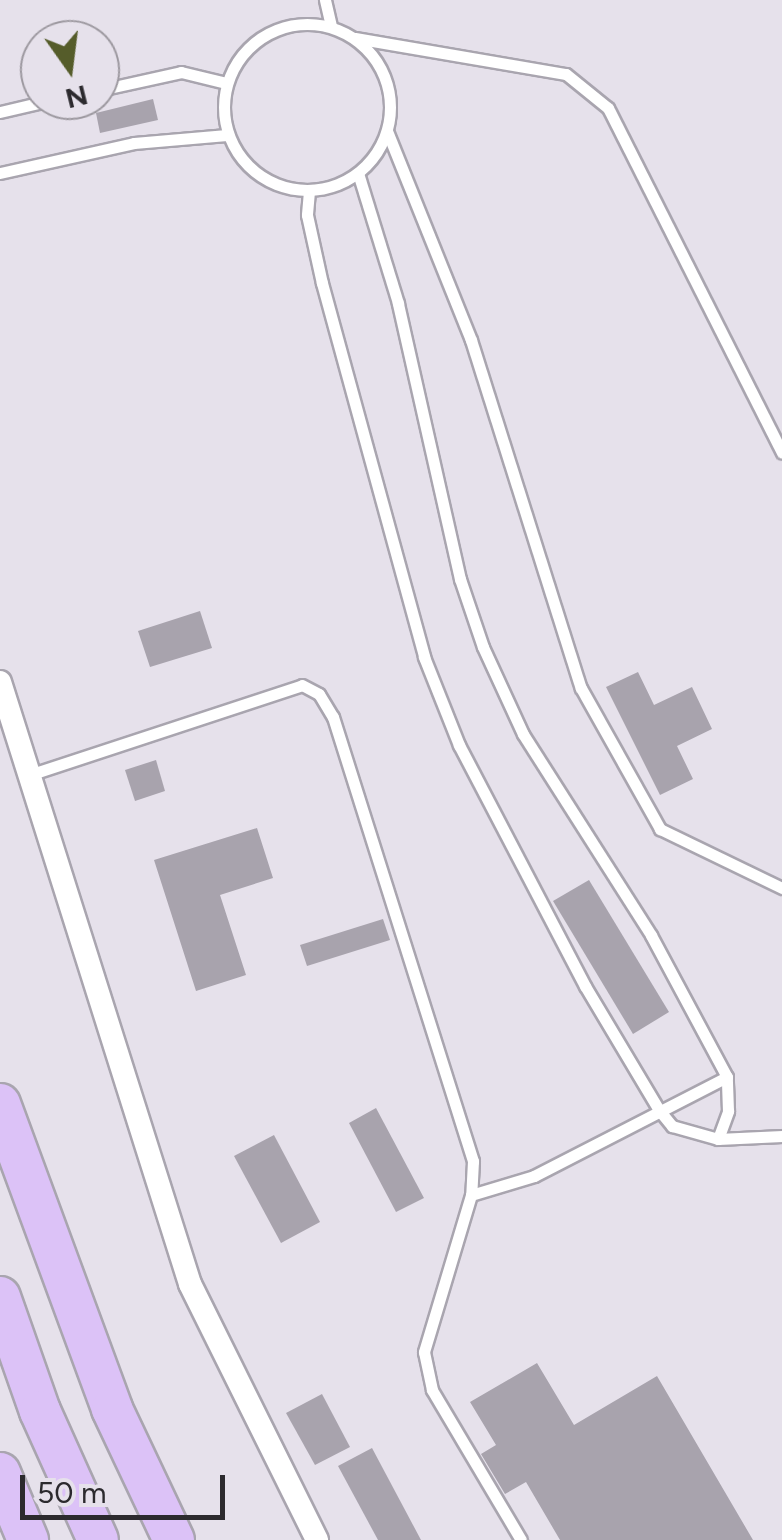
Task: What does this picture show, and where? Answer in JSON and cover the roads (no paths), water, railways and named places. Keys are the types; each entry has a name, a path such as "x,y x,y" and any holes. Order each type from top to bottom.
{"highway":[{"path":"0,1104 112,1410 174,1540"},
{"path":"0,1297 40,1411 98,1540"},
{"path":"0,1473 28,1540"}],"street":[{"path":"0,682 190,1284 317,1540"}],"lane":[{"path":"325,0 331,26"},
{"path":"387,131 358,173 309,191 259,176 227,135 226,83 256,40 305,23 331,26 355,38 566,74 608,108 782,454"},
{"path":"355,38 386,79 387,131 471,340 582,688 660,829 782,888"},
{"path":"120,86 181,72 226,83"},
{"path":"0,173 134,143 227,135"},
{"path":"358,173 398,303 460,579 482,647 524,734 651,935 726,1077 728,1111 718,1139"},
{"path":"309,191 310,238 424,657 470,768 659,1110 672,1126 718,1139 782,1136"},
{"path":"30,775 302,685 319,694 333,717 474,1160 472,1195 424,1352 432,1390 520,1540"},
{"path":"472,1195 534,1176 726,1077"}]}
